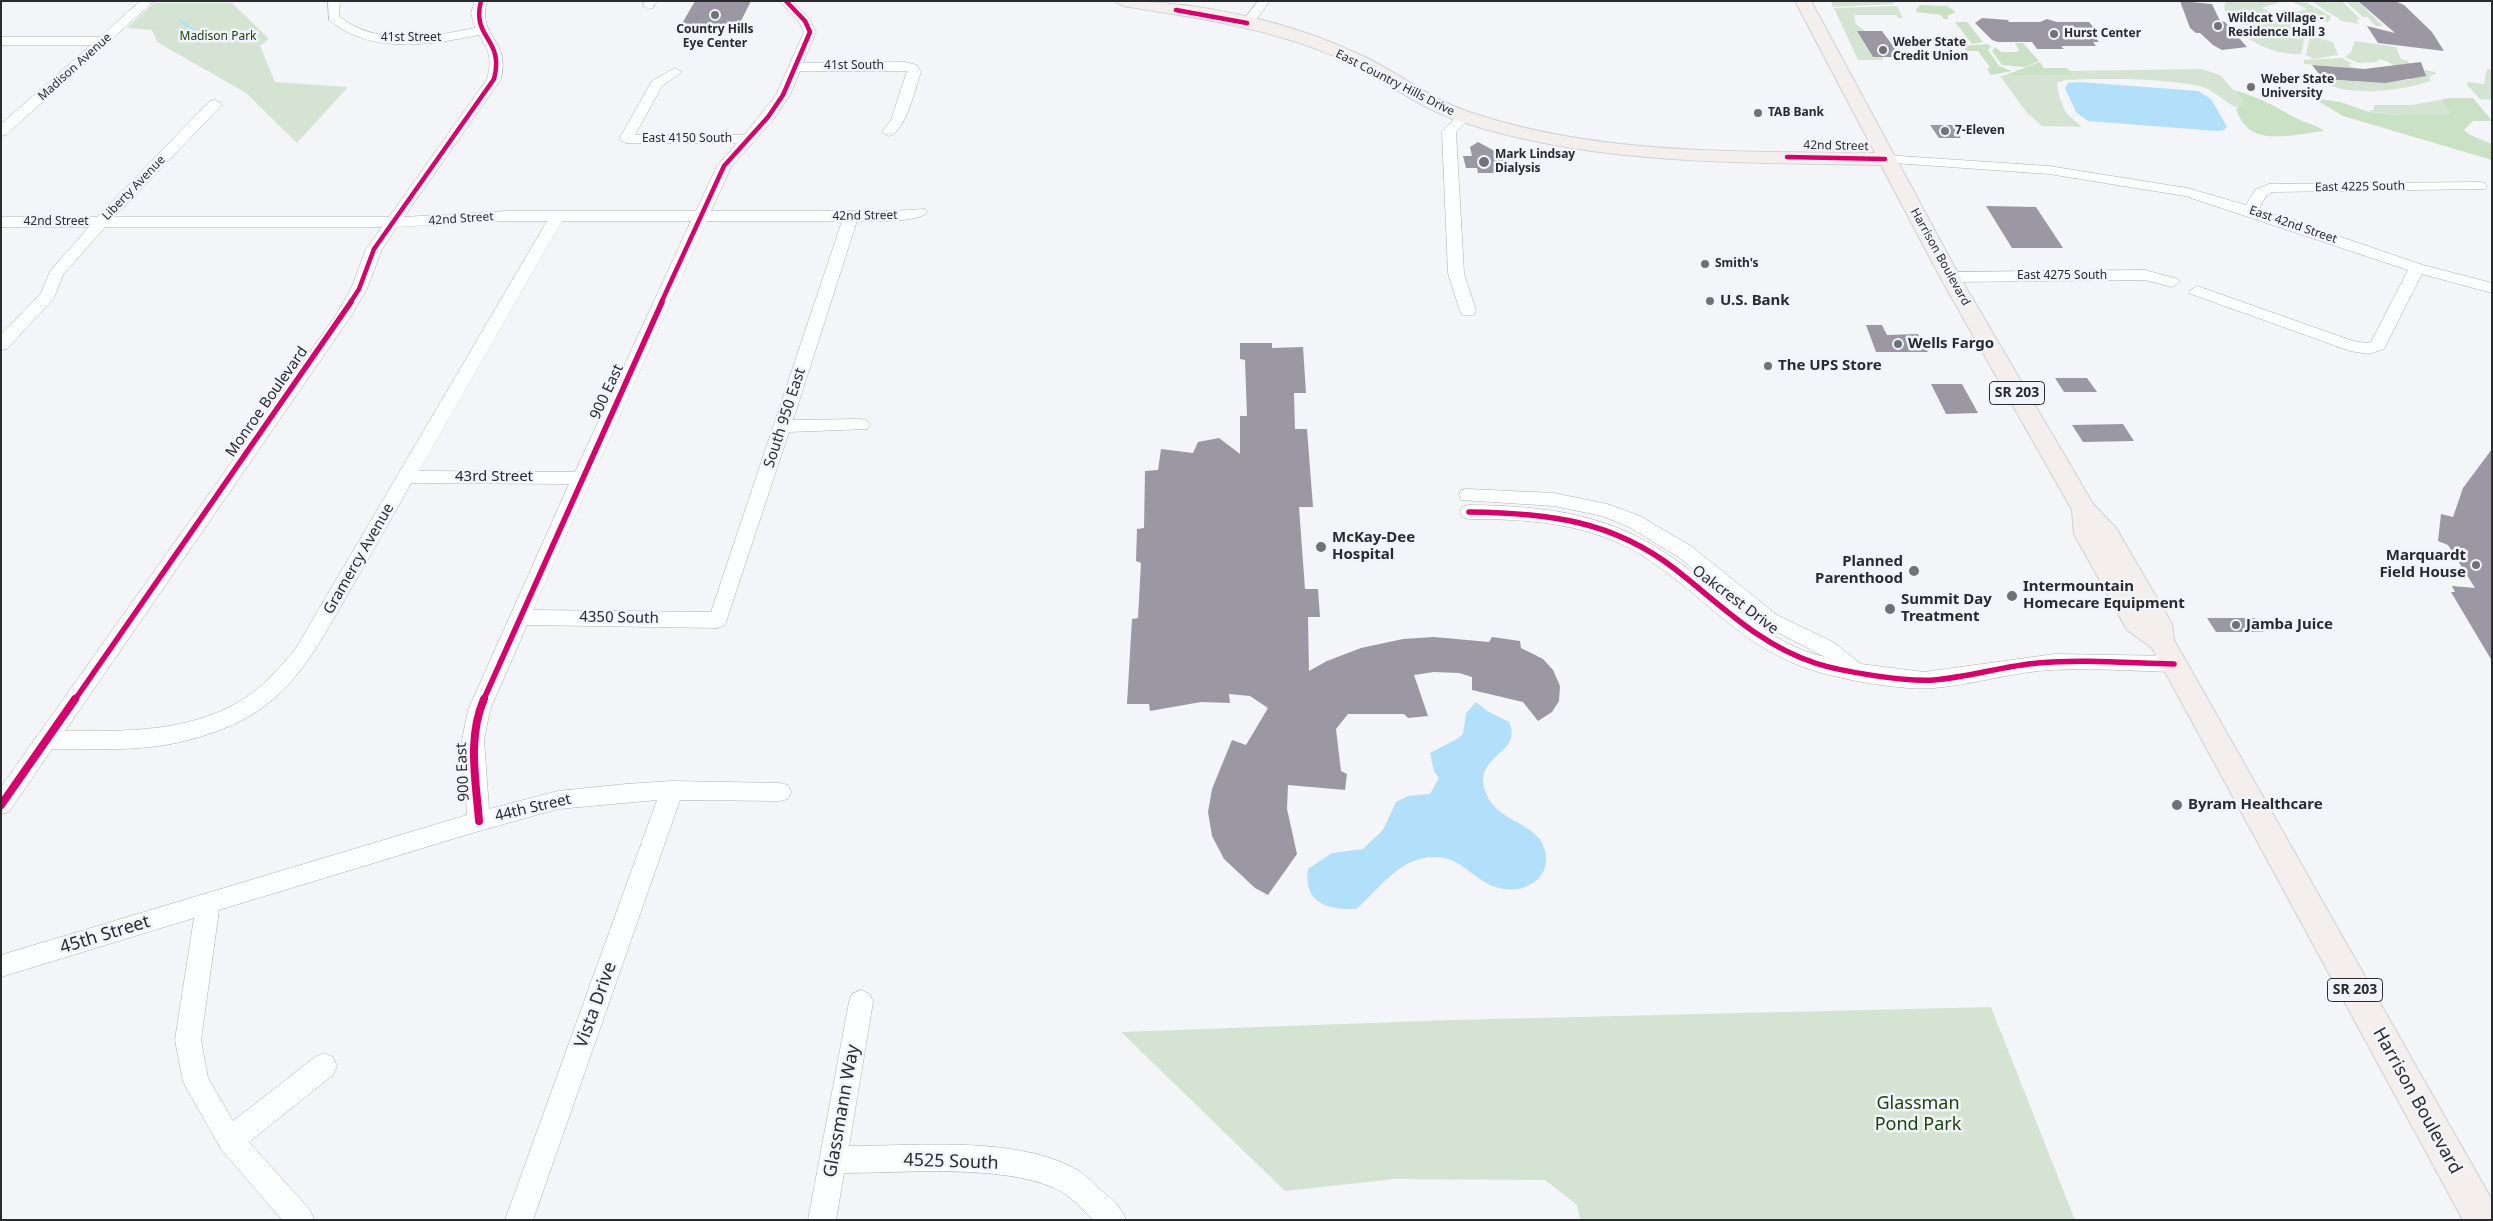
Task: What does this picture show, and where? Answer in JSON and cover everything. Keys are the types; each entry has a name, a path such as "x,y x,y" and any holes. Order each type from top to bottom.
{"main road":[{"name":"East Country Hills Drive","path":"1123,1 1277,29 1348,56 1428,101 1464,117"},
{"name":"Harrison Boulevard","path":"1803,1 1885,159 1950,277 2084,510 2106,534 2159,624 2167,653 2483,1220"},
{"name":"42nd Street","path":"1464,117 1520,133 1562,142 1662,154 1885,159"}],"street":[{"name":"Madison Avenue","path":"1,132 148,1"},
{"name":"41st Street","path":"334,1 333,17 342,27 360,35 385,39 444,39 482,31"},
{"path":"481,1 477,13 482,31"},
{"name":"900 East","path":"479,821 473,740 479,710 581,478 724,166 768,117 783,96 810,32 806,20 791,8 786,1"},
{"path":"1246,23 1256,14 1264,1"},
{"name":"Monroe Boulevard","path":"1,805 353,301 374,248 494,79 499,58 496,47 482,31"},
{"path":"1,41 104,41"},
{"name":"41st South","path":"795,67 905,66 912,68 914,72 898,120 889,132"},
{"name":"East 4150 South","path":"675,72 657,84 626,139 747,139"},
{"name":"Liberty Avenue","path":"1,345 48,295 56,274 101,222 215,104"},
{"path":"1464,117 1449,131 1456,273 1468,311"},
{"name":"42nd Street","path":"1885,159 2022,167 2090,175"},
{"name":"East 42nd Street","path":"2090,175 2187,192 2250,210 2417,268 2492,288"},
{"name":"East 4225 South","path":"2250,210 2260,193 2269,188 2480,186"},
{"name":"42nd Street","path":"1,222 431,222 476,217 891,216 920,212"},
{"name":"Gramercy Avenue","path":"45,740 137,739 197,731 232,717 273,690 289,675 303,654 557,216"},
{"name":"South 950 East","path":"718,620 783,426 850,216"},
{"path":"2197,291 2350,346 2368,349 2378,345 2417,268"},
{"name":"East 4275 South","path":"1950,277 2145,275 2172,282"},
{"path":"783,426 861,426"},
{"name":"43rd Street","path":"406,477 581,478"},
{"name":"Oakcrest Drive","path":"1468,504 1573,519 1602,528 1631,541 1665,561 1740,623 1780,648 1814,663 1881,677 1923,680 2040,663 2167,653"},
{"name":"4350 South","path":"521,617 718,620"},
{"name":"44th Street","path":"208,904 479,821 558,800 672,790 780,792"},
{"name":"Vista Drive","path":"518,1220 672,790"},
{"path":"208,904 188,1040 196,1082 230,1140 300,1220"},
{"name":"45th Street","path":"1,966 208,904"},
{"name":"Glassmann Way","path":"822,1220 861,1002"},
{"path":"230,1140 324,1066"},
{"name":"4525 South","path":"833,1160 989,1160 1062,1177 1105,1211 1112,1220"}],"green space":[{"path":"1831,1 1897,1 1892,4 1833,7"},
{"path":"2226,1 2283,1 2262,8 2281,17 2307,9 2291,1 2307,3 2331,16 2328,22 2306,19 2306,23 2294,21 2292,24 2294,32 2299,33 2237,24 2227,19 2224,6"},
{"path":"2311,1 2342,1 2360,19 2356,20 2359,24 2342,21"},
{"path":"2345,1 2358,1 2383,26 2375,26 2368,17 2363,17"},
{"name":"Madison Park","path":"154,3 232,3 269,39 260,46 275,82 348,87 297,143 246,93 157,42 152,30 127,28"},
{"path":"1920,5 1947,6 1956,12 1947,16 1949,19 1944,19 1941,15 1916,12"},
{"path":"1897,6 1903,18 1898,18 1896,15 1854,15 1856,24 1865,31 1857,31 1873,57 1882,57 1884,60 1858,60 1834,8"},
{"path":"1955,22 1967,22 1983,42 1972,44"},
{"path":"2233,27 2305,36 2301,54 2282,53 2265,47 2249,39"},
{"path":"2310,36 2333,42 2338,55 2314,59 2306,55"},
{"path":"2355,41 2396,47 2401,59 2408,61 2414,67 2437,73 2429,77 2431,81 2398,89 2376,91 2342,89 2301,76 2302,74 2321,76 2323,79 2349,81 2348,79 2357,82 2410,80 2395,66 2386,61 2377,60 2378,62 2358,63 2345,57 2351,52"},
{"path":"2015,43 2023,43 2039,61 2025,67 2002,65 1992,51 1995,47 2001,52 2017,52 2019,50"},
{"path":"1988,44 1991,47 1988,50 1999,66 2012,71 1991,75 1987,69 1990,67 1978,51 1966,51 1963,46"},
{"path":"2342,58 2351,63 2349,66 2359,69 2304,64 2304,60"},
{"path":"2040,62 2044,68 2067,68 2073,75 2003,76"},
{"path":"2201,69 2220,75 2244,102 2238,108 2204,88 2184,83 2132,79 2065,80 2057,83 2059,96 2066,113 2082,127 2042,126 2027,113 2000,76 2072,75 2069,71"},
{"path":"2487,69 2492,70 2492,100 2480,99 2467,85 2468,82 2484,84"},
{"path":"2234,90 2259,99 2324,131 2284,136 2263,135 2254,132 2244,124 2236,110 2244,102"},
{"path":"2313,98 2340,102 2369,112 2396,115 2448,115 2449,110 2440,100 2473,98 2492,121 2473,121 2464,130 2470,135 2492,144 2492,160 2343,116"},
{"path":"2440,100 2449,110 2448,115 2396,115 2365,111 2374,110 2374,105 2412,105"},
{"name":"Glassman Pond Park","path":"1991,1007 2075,1220 1580,1220 1577,1205 1545,1180 1395,1179 1285,1191 1121,1032 1453,1020"}],"water":[{"path":"2079,82 2198,91 2211,99 2227,127 2224,130 2217,131 2088,121 2076,112 2065,88 2068,83"},
{"path":"1476,702 1487,711 1509,722 1512,733 1510,742 1485,770 1483,780 1486,793 1498,810 1538,837 1543,845 1546,856 1542,874 1536,881 1519,889 1499,888 1483,881 1453,861 1435,857 1422,858 1411,862 1391,875 1356,909 1336,908 1319,902 1309,890 1307,881 1308,869 1332,853 1363,849 1383,830 1396,802 1408,796 1430,794 1439,778 1434,771 1430,753 1463,734 1466,713"}],"building":[{"name":"Country Hills Eye Center","path":"695,1 751,1 738,27 680,27"},
{"name":"Wildcat Village - Residence Hall 3","path":"2180,1 2212,4 2220,21 2225,22 2247,47 2222,50 2213,45 2200,33 2196,33 2190,28"},
{"path":"2358,1 2395,1 2404,5 2432,32 2444,51 2378,43 2367,26 2395,33"},
{"name":"Hurst Center","path":"1982,18 2008,20 2009,22 2040,22 2047,19 2057,22 2089,22 2101,36 2094,36 2099,42 2093,42 2096,46 2061,46 2064,49 2037,49 2032,42 1998,42 1992,40 1975,23"},
{"name":"Weber State Credit Union","path":"1857,31 1882,31 1901,57 1873,57"},
{"path":"2421,62 2426,76 2385,83 2323,79 2312,65 2364,69"},
{"name":"7-Eleven","path":"1930,125 1952,125 1961,138 1939,138"},
{"name":"Mark Lindsay Dialysis","path":"1478,142 1502,155 1505,168 1496,168 1498,173 1478,173 1477,168 1466,168 1463,156 1472,156 1470,147"},
{"path":"1986,206 2036,207 2063,248 2012,248"},
{"name":"Wells Fargo","path":"1866,325 1882,325 1887,335 1918,334 1928,352 1876,352"},
{"name":"McKay-Dee Hospital","path":"1240,343 1272,343 1272,348 1303,347 1306,393 1294,393 1295,429 1307,429 1313,507 1299,507 1305,589 1318,589 1320,617 1308,617 1309,671 1327,661 1361,648 1403,639 1434,637 1489,642 1492,637 1520,641 1521,648 1543,659 1553,670 1560,686 1559,701 1552,712 1538,721 1523,702 1472,690 1472,677 1459,673 1434,672 1414,675 1428,716 1408,718 1404,714 1348,714 1336,729 1341,771 1347,774 1345,790 1288,785 1287,809 1297,854 1268,895 1255,888 1224,859 1212,836 1208,812 1212,789 1232,740 1246,745 1268,708 1250,696 1229,694 1230,703 1201,702 1150,711 1149,704 1127,704 1132,619 1138,618 1141,563 1136,561 1137,529 1144,528 1145,471 1158,470 1161,449 1193,453 1198,442 1219,438 1240,454 1240,416 1247,416 1245,360 1240,359"},
{"path":"2055,378 2087,378 2097,392 2064,392"},
{"path":"1931,384 1962,384 1978,413 1946,414"},
{"path":"2123,424 2134,441 2083,442 2072,425"},
{"name":"Marquardt Field House","path":"2492,449 2492,661 2451,592 2455,592 2452,586 2475,588 2448,545 2438,541 2441,514 2453,517 2463,488"},
{"name":"Jamba Juice","path":"2207,618 2255,618 2264,632 2216,632"}],"waterway":[{"path":"181,21 193,30 199,44"}],"cycle path":[{"path":"1,805 343,316 359,289 374,249 494,79 498,65 497,55 479,23 478,13 481,1"},
{"path":"479,821 473,740 479,710 581,478 724,166 768,117 783,95 810,32 802,17 786,1"},
{"path":"1176,10 1247,23"},
{"path":"1787,157 1885,159"},
{"path":"1469,512 1552,516 1602,528 1627,538 1675,569 1740,624 1758,636 1795,656 1825,666 1894,678 1934,680 2038,663 2089,661 2174,664"}],"place":[{"name":"Country Hills Eye Center","path":"715,15"},
{"name":"Wildcat Village - Residence Hall 3","path":"2218,26"},
{"name":"Hurst Center","path":"2054,34"},
{"name":"Weber State Credit Union","path":"1883,50"},
{"name":"Weber State University","path":"2251,87"},
{"name":"TAB Bank","path":"1758,113"},
{"name":"7-Eleven","path":"1945,131"},
{"name":"Mark Lindsay Dialysis","path":"1484,162"},
{"name":"Smith's","path":"1705,264"},
{"name":"U.S. Bank","path":"1710,301"},
{"name":"Wells Fargo","path":"1898,344"},
{"name":"The UPS Store","path":"1768,366"},
{"name":"McKay-Dee Hospital","path":"1321,547"},
{"name":"Marquardt Field House","path":"2476,565"},
{"name":"Planned Parenthood","path":"1914,571"},
{"name":"Intermountain Homecare Equipment","path":"2012,596"},
{"name":"Summit Day Treatment","path":"1890,609"},
{"name":"Jamba Juice","path":"2236,625"},
{"name":"Byram Healthcare","path":"2177,805"}]}
